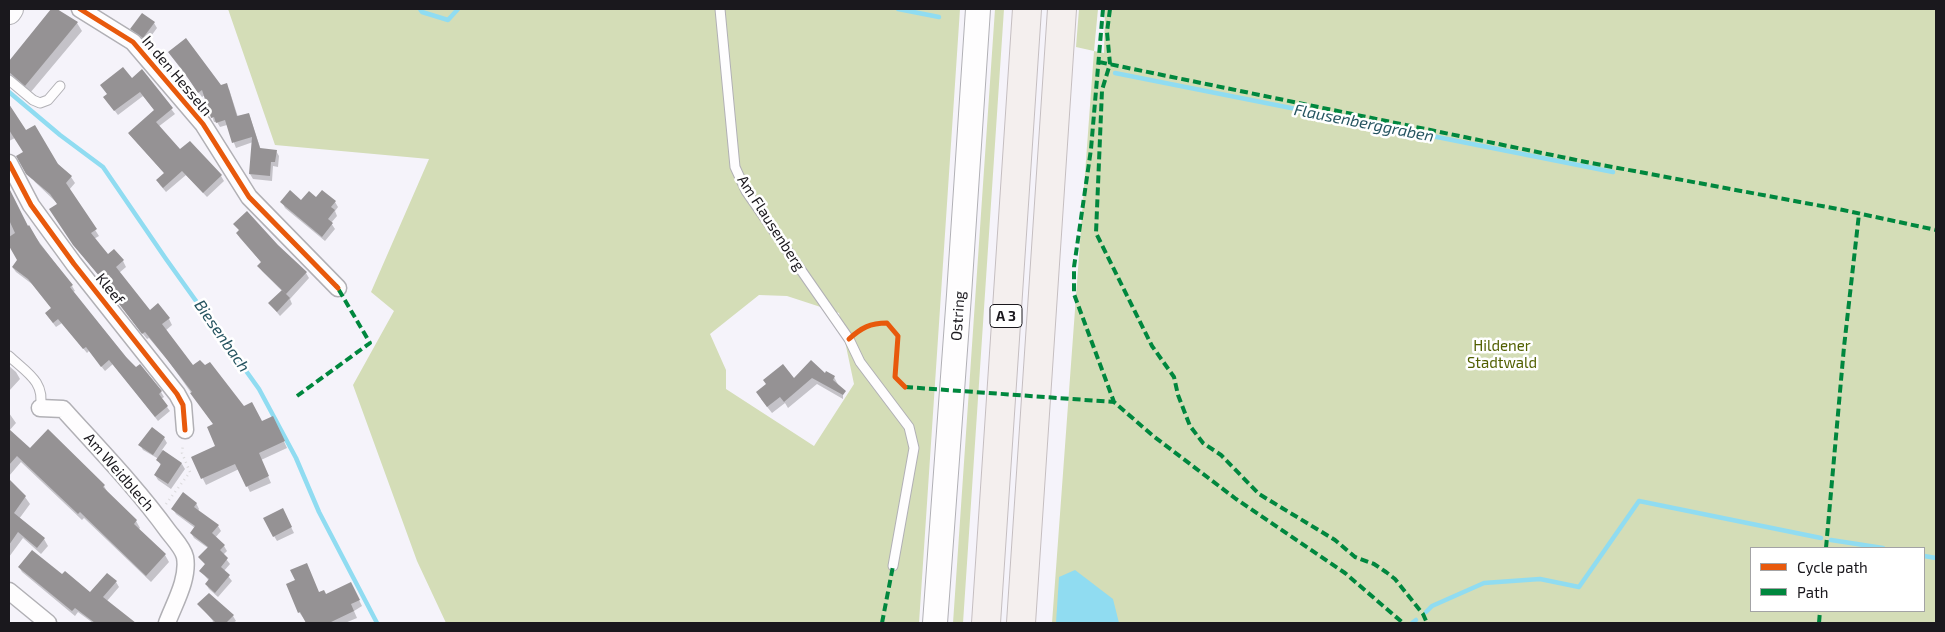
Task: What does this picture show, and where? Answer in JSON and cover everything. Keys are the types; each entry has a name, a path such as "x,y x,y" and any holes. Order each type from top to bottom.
{"highway":[{"name":"A 3","path":"986,623 1027,9"},
{"name":"A 3","path":"1021,623 1062,9"}],"main road":[{"name":"Ostring","path":"935,623 978,9"}],"street":[{"name":"In den Hesseln","path":"80,9 133,42 203,124 249,197 338,288"},
{"name":"Kleef","path":"9,163 31,205 74,264 177,394 183,405 185,430"},
{"name":"Am Weidblech","path":"40,408 64,409 159,514 185,557 181,587 169,622"},
{"path":"9,592 48,623"}],"lane":[{"name":"Am Flausenberg","path":"720,9 735,167 746,191 849,339 860,362 909,427 914,448 894,566"},
{"path":"9,80 33,100 40,102 48,100 60,86"},
{"name":"Am Weidblech","path":"9,356 37,382 42,397 40,408"}],"path":[{"path":"159,514 190,472 182,453 185,430"}],"green space":[{"path":"228,9 960,9 919,623 446,623 417,561 353,385 394,311 371,292 429,159 275,145","holes":["759,295 787,296 839,313 854,384 814,446 726,389 726,370 710,334"]},
{"path":"995,9 1004,9 963,623 953,623"},
{"path":"1079,9 1098,9 1094,51 1076,47"},
{"name":"Hildener Stadtwald","path":"1105,9 1936,9 1936,623 1052,623 1094,51 1104,53"}],"water":[{"path":"1075,570 1113,599 1119,623 1056,623 1059,577"}],"building":[{"path":"51,9 57,9 78,22 25,86 9,72 9,61"},
{"path":"142,13 155,22 143,38 130,29"},
{"path":"186,38 221,85 227,83 237,116 249,113 260,148 277,150 275,162 271,162 270,176 249,174 252,137 232,143 225,120 216,123 214,117 211,118 202,90 198,93 168,52"},
{"path":"123,67 132,78 142,69 173,108 156,122 180,149 190,141 222,175 203,193 182,171 163,188 156,180 164,173 128,133 154,110 140,92 114,111 103,97 107,94 100,85"},
{"path":"9,104 26,130 35,125 58,164 72,176 66,183 97,229 91,233 108,254 114,249 124,260 116,267 150,310 158,303 170,318 162,324 193,365 200,360 205,365 210,362 244,406 252,402 262,421 273,416 285,441 259,453 269,476 246,487 235,464 201,479 191,457 215,446 207,427 213,424 190,393 192,392 165,357 145,332 142,334 110,292 112,291 73,245 49,209 57,204 50,194 26,174 16,156 23,152 9,130"},
{"path":"9,188 28,226 73,285 70,287 126,357 136,367 140,364 162,391 159,394 168,406 155,417 109,360 101,367 86,347 83,349 58,319 53,323 45,313 51,308 28,279 12,267 17,260 9,246 9,237 15,233 9,220"},
{"path":"290,190 301,200 309,191 316,197 322,190 336,201 331,207 335,210 328,219 333,223 322,237 280,202"},
{"path":"247,211 278,245 307,272 286,294 257,266 261,262 236,233 239,230 233,224"},
{"path":"282,290 290,298 277,312 268,303"},
{"path":"811,360 825,373 826,371 835,376 833,380 846,391 843,395 812,378 784,402 780,397 767,407 756,392 766,384 763,380 783,364 794,378"},
{"path":"152,427 165,437 153,455 138,445"},
{"path":"9,429 30,448 48,429 105,485 103,487 137,520 134,524 166,554 146,576 80,512 78,514 17,456 9,465"},
{"path":"163,450 182,463 168,484 154,475 161,464 156,460"},
{"path":"9,479 26,496 14,513 45,538 37,548 18,532 9,545"},
{"path":"183,492 197,503 194,507 219,525 212,533 225,545 220,550 228,558 221,567 230,575 215,593 205,584 209,579 199,571 205,564 198,557 208,547 190,533 195,526 171,509"},
{"path":"283,508 292,527 273,537 263,518"},
{"path":"32,550 62,574 65,571 90,592 107,573 117,581 103,597 136,623 95,623 75,608 72,611 18,567"},
{"path":"307,563 319,592 324,590 326,594 351,582 360,600 351,604 354,611 329,623 306,623 300,612 298,613 286,584 295,580 290,570"},
{"path":"209,593 234,615 226,623 216,623 197,604"}],"waterway":[{"path":"420,9 422,12 448,20 458,9"},
{"name":"Flausenberggraben","path":"898,9 939,17"},
{"name":"Flausenberggraben","path":"1115,73 1613,172"},
{"name":"Biesenbach","path":"9,92 60,135 103,167 259,389 296,458 319,512 377,623"},
{"path":"1426,612 1432,606 1484,583 1540,579 1579,587 1639,501 1821,538"},
{"path":"1831,540 1876,547"},
{"path":"1925,556 1936,558"},
{"path":"1412,623 1416,620"}],"marked path":[{"path":"1103,9 1091,149 1074,267 1074,294 1114,402 1152,435 1236,499 1345,573 1403,623"},
{"path":"1110,9 1107,32 1110,64 1102,90 1096,233 1152,346 1174,377 1178,395 1190,426 1203,443 1221,455 1259,494 1335,540 1355,557 1374,564 1395,579 1423,614 1427,623"},
{"path":"1099,62 1586,162 1843,210 1936,230"},
{"path":"1826,547 1844,347 1859,214"},
{"path":"297,396 370,343 336,285"},
{"path":"905,387 1114,402"},
{"path":"882,623 893,566"},
{"path":"1819,623 1820,612"}],"cycle path":[{"path":"80,9 133,42 203,124 249,197 338,288"},
{"path":"9,163 31,205 74,264 177,394 183,405 185,430"},
{"path":"849,339 866,327 887,323 898,336 895,377 905,387"}]}
